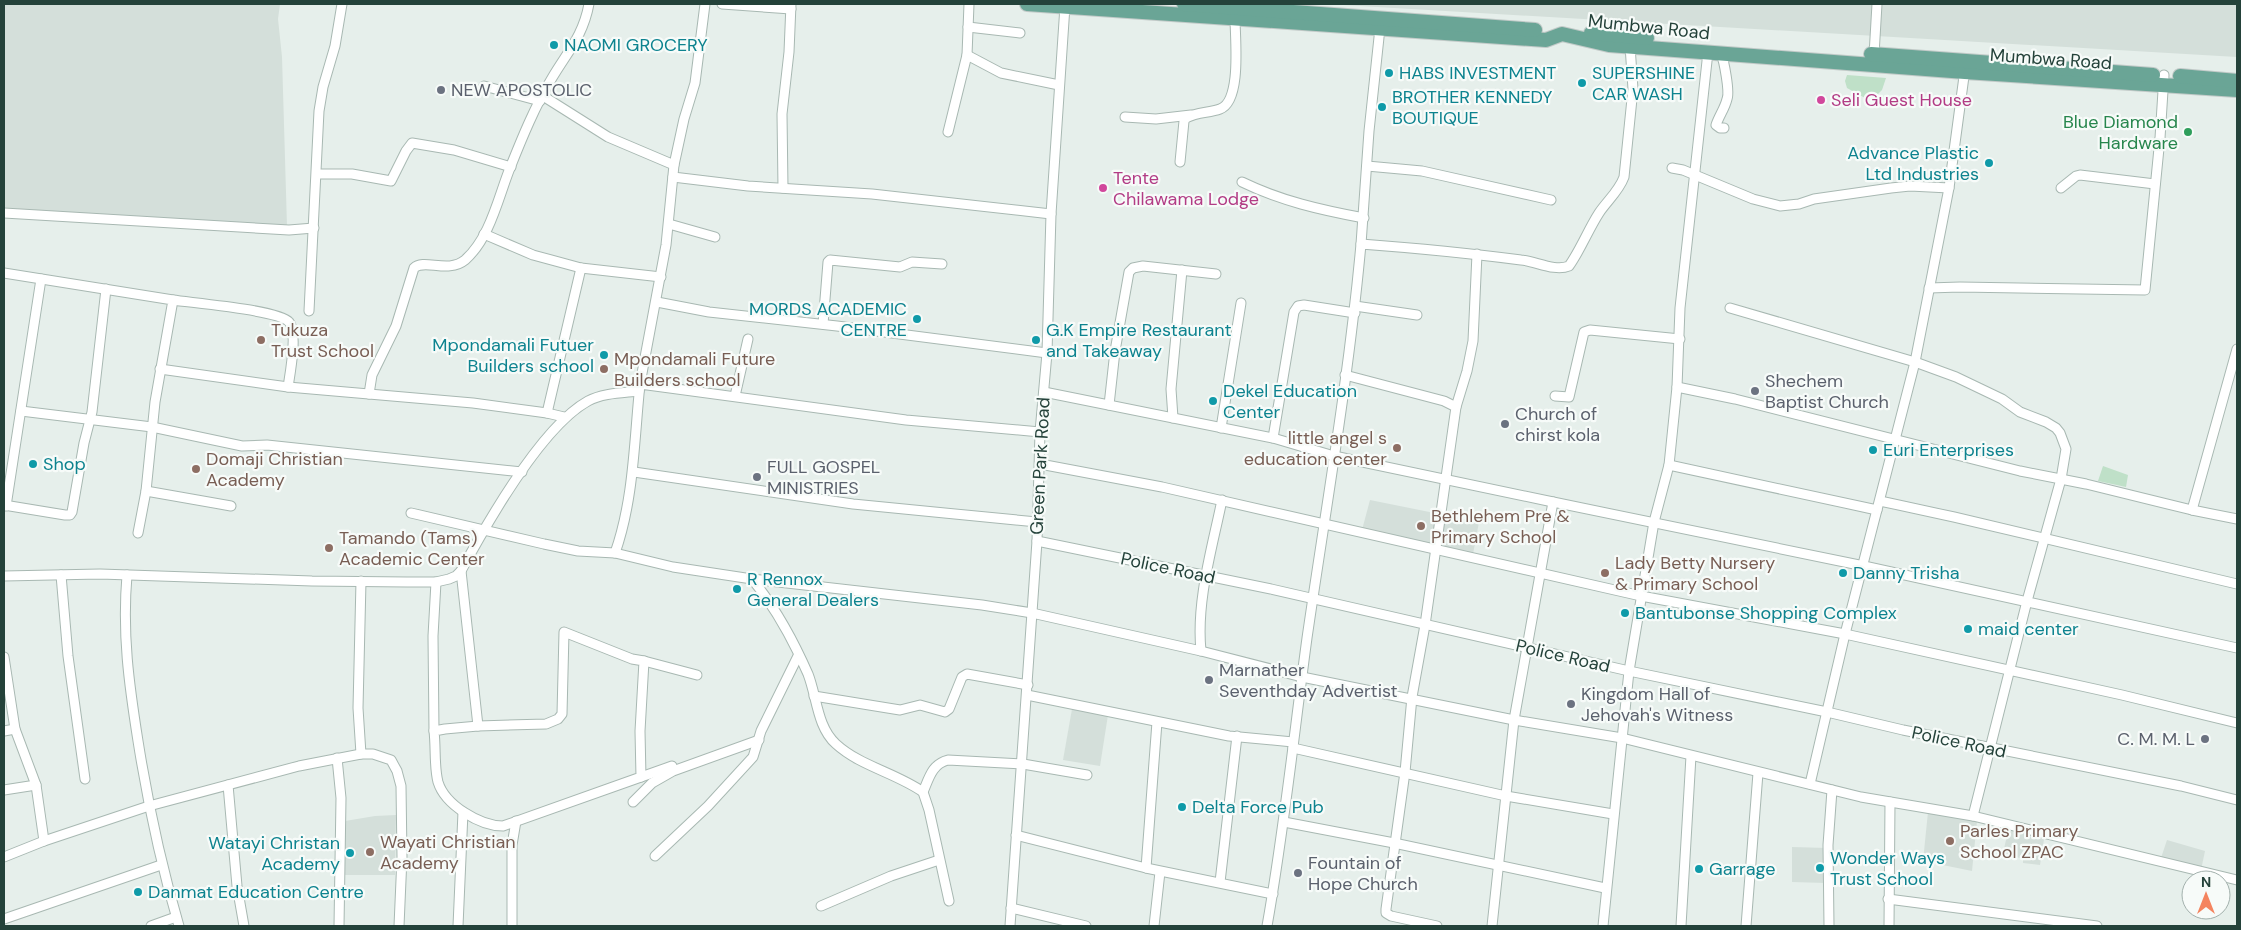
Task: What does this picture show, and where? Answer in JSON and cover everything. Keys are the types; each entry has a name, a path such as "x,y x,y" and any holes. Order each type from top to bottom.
{"main road":[{"name":"Mumbwa Road","path":"1027,4 1065,6 1185,6 1380,28 1546,40 1562,34 1609,45 2163,80 2237,90"},
{"name":"Mumbwa Road","path":"1185,6 1235,18 1280,16 1874,55 1965,66"},
{"name":"Mumbwa Road","path":"2163,80 2237,80"}],"street":[{"path":"309,311 319,111 323,87 333,56 342,4"},
{"path":"369,394 372,375 396,326 414,268 420,264 443,268 455,266 464,261 484,234 541,98 585,24 589,4"},
{"path":"615,553 620,539 634,472 640,388 661,277 669,224 674,165 684,119 695,83 705,4"},
{"path":"722,4 792,6 782,114 783,188"},
{"path":"948,132 967,55 969,4"},
{"path":"1874,55 1877,4"},
{"name":"Green Park Road","path":"1010,926 1023,764 1037,541 1040,432 1047,353 1051,214 1065,6"},
{"path":"1125,117 1156,119 1222,109 1230,100 1234,88 1235,18"},
{"path":"968,27 1020,33"},
{"path":"1268,926 1355,309 1380,28"},
{"path":"1361,244 1477,254 1525,260 1558,268 1569,266 1582,247 1599,213 1624,177 1633,88 1630,46"},
{"path":"1714,53 1726,66 1724,75 1728,98 1716,125 1724,128"},
{"path":"1603,926 1605,888 1629,671 1654,522 1669,465 1677,387 1680,308 1695,174 1714,53"},
{"path":"967,55 1001,72 1059,85"},
{"path":"1810,784 1845,634 1915,362 1949,188 1965,66"},
{"path":"1929,288 2145,290 2160,138 2163,80"},
{"path":"484,86 541,98 608,137 674,165"},
{"path":"1180,162 1184,121 1191,115"},
{"path":"317,174 352,174 392,181 406,151 412,143 454,150 511,167"},
{"path":"1367,166 1440,174 1551,200"},
{"path":"1672,168 1695,174 1753,199 1780,206 1799,204 1814,198 1891,188 1910,186 1949,188"},
{"path":"2061,188 2080,175 2155,184"},
{"path":"673,176 748,186 809,192 872,194 1051,214"},
{"path":"1242,182 1267,194 1305,206 1364,218"},
{"path":"4,213 289,230 314,228"},
{"path":"669,224 715,237"},
{"path":"484,234 533,255 580,268 661,277"},
{"path":"1437,926 1391,916 1386,913 1405,772 1412,698 1425,625 1456,407 1468,371 1473,341 1477,254"},
{"path":"823,324 828,262 830,260 900,267 912,262 942,264"},
{"path":"1109,405 1129,272 1133,268 1144,266 1216,274"},
{"path":"547,413 580,268"},
{"path":"1173,418 1171,389 1182,270"},
{"path":"4,273 280,316 290,323 293,332 288,387"},
{"path":"41,279 5,506 70,515 75,501 90,418 106,289"},
{"path":"138,533 146,491 160,369 173,300"},
{"path":"657,302 709,312 823,324 1047,353"},
{"path":"1222,428 1241,303"},
{"path":"1273,438 1294,312 1298,306 1417,315"},
{"path":"1730,308 1915,362 1982,388 2020,412 2056,428 2066,448 2061,479 2027,601 1973,816"},
{"path":"1555,396 1569,397 1584,332 1590,330 1680,339"},
{"path":"735,396 748,339"},
{"path":"2192,510 2234,373 2237,349"},
{"path":"160,369 288,387 473,403 547,413 564,418"},
{"path":"1345,375 1444,401 1456,407"},
{"path":"1677,387 1735,398 2020,471 2237,519"},
{"path":"4,576 127,575 436,582 456,576 461,570 484,528 522,472 564,418 589,400 606,394 640,388 735,396 906,420 1040,432"},
{"path":"1044,392 1273,438 1334,456 1864,566 2237,648"},
{"path":"21,411 152,427 242,446 267,445 522,472"},
{"path":"1040,464 1222,500 1641,596 1845,634 2237,724"},
{"path":"1669,465 2044,538 2237,584"},
{"path":"634,472 853,504 1038,522"},
{"path":"146,491 231,506"},
{"path":"1201,651 1198,626 1222,500"},
{"path":"1492,926 1514,720 1553,502"},
{"path":"411,513 484,528 561,548 615,553 673,567 752,579 982,605 1032,613 1201,651 1302,677 1514,720 1622,738 1758,773 1890,802 1973,816 2237,880"},
{"name":"Police Road","path":"1037,541 1313,599 1629,671 1827,712 1990,749 2181,786 2237,800"},
{"path":"461,570 478,726"},
{"path":"61,575 68,656 85,779"},
{"path":"127,575 124,614 129,681 148,806 161,865 177,922 151,926"},
{"path":"752,579 767,599 793,643 808,675 822,723 836,744 922,792 929,810 949,900"},
{"path":"361,581 358,708 362,754"},
{"path":"436,582 433,636 434,732 439,785 443,794 463,812 492,826 503,826 708,753"},
{"path":"434,732 445,728 546,724 558,719 562,714 564,632 632,658 697,675"},
{"path":"655,856 708,806 753,757 761,731 798,656"},
{"path":"641,777 640,731 644,661"},
{"path":"4,663 15,729 36,784 44,841"},
{"path":"814,696 900,710 920,706 945,712 950,709 962,678 967,674 1028,685"},
{"path":"1027,695 1157,722 1293,745 1506,796 1613,814"},
{"path":"1146,868 1157,722"},
{"path":"4,731 15,729"},
{"path":"1220,882 1237,736"},
{"path":"633,802 652,783 673,770 759,740"},
{"path":"4,857 44,841 148,806 299,766 337,758 373,754 391,760 397,771 401,786 402,857 399,926"},
{"path":"1681,926 1691,756"},
{"path":"337,758 341,798 339,926"},
{"path":"922,792 939,762 948,760 1023,764 1087,775"},
{"path":"1746,926 1758,773"},
{"path":"4,790 36,784"},
{"path":"228,785 236,886 244,926"},
{"path":"1828,926 1828,845 1832,790"},
{"path":"1889,926 1890,802"},
{"path":"458,926 463,812"},
{"path":"512,926 512,845 516,821"},
{"path":"1284,822 1394,843 1605,888"},
{"path":"1016,834 1160,872 1220,882 1273,894"},
{"path":"822,906 891,876 939,860"},
{"path":"4,919 161,865"},
{"path":"1154,926 1160,872"},
{"path":"1888,899 2097,926"},
{"path":"1011,908 1086,926"}],"shaded area":[{"path":"4,4 280,4 278,19 282,57 287,226 4,208"},
{"path":"1326,4 2237,4 2237,57"},
{"name":"Bethlehem Pre & Primary School","path":"1370,500 1479,522 1473,554 1362,530"},
{"path":"1072,709 1108,715 1100,766 1063,760"},
{"name":"Parles Primary School ZPAC","path":"1928,812 1977,821 1972,871 1923,861"},
{"name":"Wayati Christian Academy","path":"396,815 395,875 343,875 345,821"},
{"path":"2009,827 2045,833 2040,865 2023,863 2023,859 2003,853"},
{"path":"2167,840 2205,851 2201,870 2161,858"},
{"path":"1792,847 1827,848 1826,883 1792,882"}],"green space":[{"path":"1847,75 1886,78 1882,90 1875,97 1865,98 1847,88 1845,81"},
{"path":"2103,466 2128,475 2126,487 2098,481"}],"place":[{"name":"NAOMI GROCERY","path":"554,45"},
{"name":"HABS INVESTMENT","path":"1389,73"},
{"name":"SUPERSHINE CAR WASH","path":"1582,83"},
{"name":"NEW APOSTOLIC","path":"441,90"},
{"name":"Seli Guest House","path":"1821,100"},
{"name":"BROTHER KENNEDY BOUTIQUE","path":"1382,107"},
{"name":"Blue Diamond Hardware","path":"2188,132"},
{"name":"Advance Plastic Ltd Industries","path":"1989,163"},
{"name":"Tente Chilawama Lodge","path":"1103,188"},
{"name":"MORDS ACADEMIC CENTRE","path":"917,319"},
{"name":"Tukuza Trust School","path":"261,340"},
{"name":"G.K Empire Restaurant and Takeaway","path":"1036,340"},
{"name":"Mpondamali Futuer Builders school","path":"604,355"},
{"name":"Mpondamali Future Builders school","path":"604,369"},
{"name":"Shechem Baptist Church","path":"1755,391"},
{"name":"Dekel Education Center","path":"1213,401"},
{"name":"Church of chirst kola","path":"1505,424"},
{"name":"little angel s education center","path":"1397,448"},
{"name":"Euri Enterprises","path":"1873,450"},
{"name":"Shop","path":"33,464"},
{"name":"Domaji Christian Academy","path":"196,469"},
{"name":"FULL GOSPEL MINISTRIES","path":"757,477"},
{"name":"Bethlehem Pre & Primary School","path":"1421,526"},
{"name":"Tamando (Tams) Academic Center","path":"329,548"},
{"name":"Lady Betty Nursery & Primary School","path":"1605,573"},
{"name":"Danny Trisha","path":"1843,573"},
{"name":"R Rennox General Dealers","path":"737,589"},
{"name":"Bantubonse Shopping Complex","path":"1625,613"},
{"name":"maid center","path":"1968,629"},
{"name":"Marnather Seventhday Advertist","path":"1209,680"},
{"name":"Kingdom Hall of Jehovah's Witness","path":"1571,704"},
{"name":"C. M. M. L","path":"2205,739"},
{"name":"Delta Force Pub","path":"1182,807"},
{"name":"Parles Primary School ZPAC","path":"1950,841"},
{"name":"Wayati Christian Academy","path":"370,852"},
{"name":"Watayi Christan Academy","path":"350,853"},
{"name":"Wonder Ways Trust School","path":"1820,868"},
{"name":"Garrage","path":"1699,869"},
{"name":"Fountain of Hope Church","path":"1298,873"},
{"name":"Danmat Education Centre","path":"138,892"}]}
